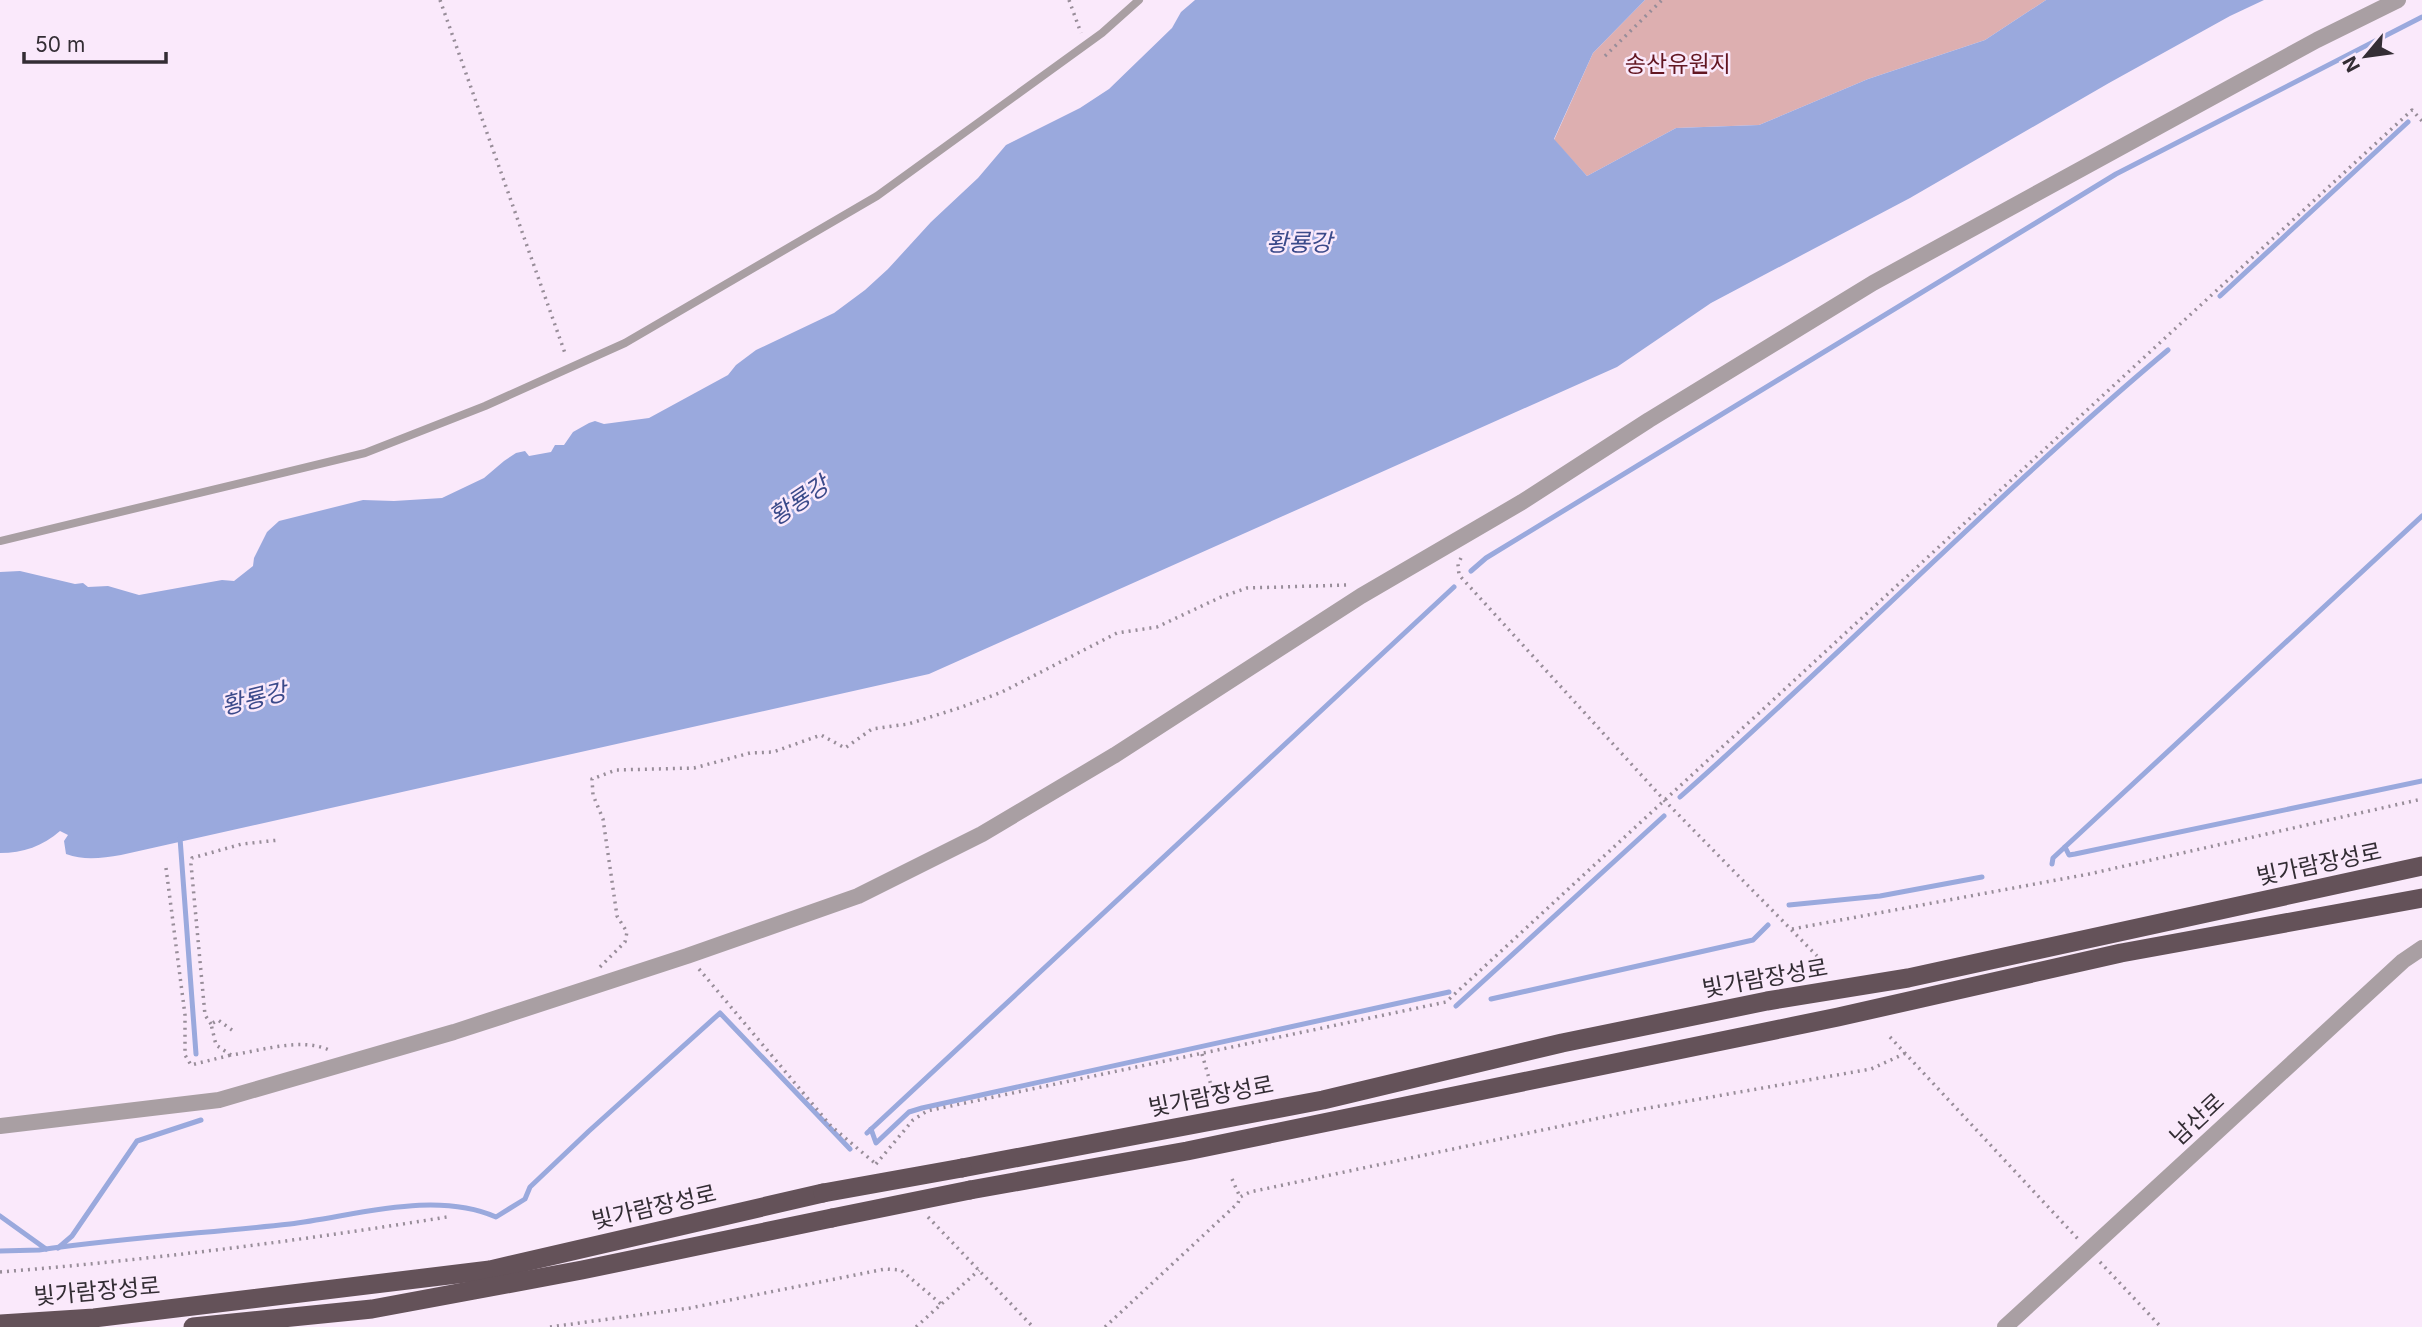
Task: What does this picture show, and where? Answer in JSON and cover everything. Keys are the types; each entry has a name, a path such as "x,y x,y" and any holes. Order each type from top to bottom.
{"highway":[{"name":"빛가람장성로","path":"0,1324 94,1318 490,1270 823,1193 1323,1100 1562,1043 1768,1001 1908,978 2422,866"},
{"name":"빛가람장성로","path":"193,1327 372,1309 582,1270 832,1217 1201,1148 1825,1020 2121,953 2413,900"}],"street":[{"path":"0,1126 219,1100 454,1032 687,956 858,896 982,834 1115,755 1361,596 1522,502 1649,419 1873,283 2317,40 2398,0"},
{"name":"남산로","path":"2005,1327 2403,961 2422,948"}],"lane":[{"path":"0,541 365,453 485,406 625,344 877,196 1085,45 1139,0"}],"path":[{"path":"440,0 570,368"},
{"path":"1069,0 1085,45"},
{"path":"1605,56 1662,0"},
{"path":"687,956 831,1126 876,1164 913,1119 927,1111 1446,1002 2412,110 2422,121"},
{"path":"1463,555 1458,564 1459,575 1665,801 1817,956"},
{"path":"597,985 597,970 625,942 627,932 617,916 603,819 593,795 592,779 617,770 694,768 750,753 773,752 821,735 845,748 872,729 908,724 1002,692 1117,632 1157,627 1247,588 1354,584 1361,596"},
{"path":"1792,929 2089,874 2422,799"},
{"path":"232,1055 216,1045 211,1024 205,1015 192,858 242,844 279,840"},
{"path":"166,868 185,1015 185,1055 191,1065 232,1055 299,1045 321,1046 353,1061"},
{"path":"211,1024 218,1020 232,1030"},
{"path":"1890,1037 2161,1327"},
{"path":"1240,1197 1250,1192 1637,1110 1871,1069 1906,1053"},
{"path":"1202,1054 1213,1092"},
{"path":"1105,1327 1238,1203 1240,1197 1232,1179"},
{"path":"923,1212 1033,1327"},
{"path":"0,1272 97,1264 305,1240 447,1217"},
{"path":"550,1327 690,1308 885,1269 901,1270 941,1304"},
{"path":"916,1327 980,1269"}],"green space":[{"name":"송산유원지","path":"1645,0 2046,0 1985,40 1868,79 1759,125 1676,128 1587,176 1554,140 1593,53"}],"water":[{"name":"황룡강","path":"1195,0 1645,0 1593,53 1554,139 1587,176 1676,128 1759,125 1868,79 1985,40 2046,0 2264,0 2109,83 1910,198 1711,303 1617,367 929,674 121,855 87,858 66,854 64,841 68,835 60,831 32,848 0,853 0,572 20,571 75,584 83,583 88,587 108,586 139,595 222,580 234,581 253,566 254,558 267,532 279,521 363,500 442,498 484,478 516,453 525,451 529,456 551,452 555,445 564,445 573,432 589,423 595,421 604,424 649,418 728,375 736,365 756,350 834,313 865,290 978,178 1006,145 1080,108 1109,89 1172,28 1181,12"}],"waterway":[{"path":"1471,571 1486,558 2116,174 2422,17"},
{"path":"2220,296 2408,122"},
{"path":"1680,797 2044,459 2168,350"},
{"path":"2052,864 2053,858 2422,516"},
{"path":"867,1133 1454,587"},
{"path":"2065,847 2069,855 2075,854 2422,781"},
{"path":"1456,1006 1664,816"},
{"path":"180,838 196,1054"},
{"path":"1789,905 1880,896 1982,877"},
{"path":"1491,999 1753,940 1768,925"},
{"path":"871,1129 876,1143 909,1112 922,1108 1449,992"},
{"path":"0,1251 39,1250 290,1224 421,1205 472,1209 496,1217 525,1199 530,1187 720,1013 850,1149"},
{"path":"58,1248 72,1236 137,1141 201,1120"},
{"path":"0,1216 46,1249"}]}
